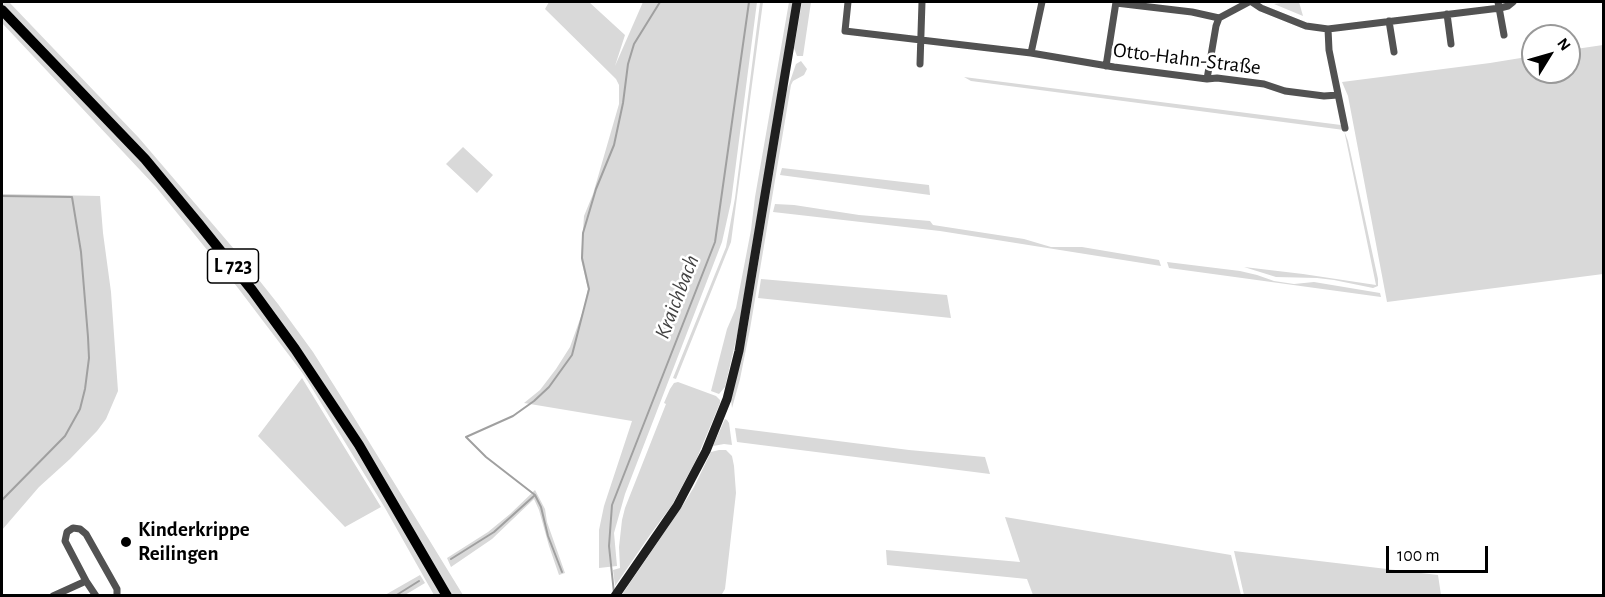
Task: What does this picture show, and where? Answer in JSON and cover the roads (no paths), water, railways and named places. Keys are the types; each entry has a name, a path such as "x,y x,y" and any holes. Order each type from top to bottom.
{"main road":[{"path":"615,596 677,506 706,451 727,399 739,351 797,2"},
{"name":"L 723","path":"2,10 145,159 252,290 295,348 359,445 447,596"}],"street":[{"name":"Otto-Hahn-Straße","path":"848,2 845,31 1031,53 1106,66 1207,79 1217,78 1264,84 1285,91 1324,96 1338,95"},
{"path":"920,64 922,2"},
{"path":"1031,53 1042,2"},
{"path":"1106,66 1116,2 1219,18 1250,2 1306,26 1328,29 1499,5 1508,6 1513,2"},
{"path":"1499,5 1504,35"},
{"path":"1447,14 1451,44"},
{"path":"1207,79 1219,18"},
{"path":"1389,21 1394,52"},
{"path":"1328,29 1329,50 1345,128"},
{"path":"96,596 65,541 67,532 73,528 80,529 86,534 117,589 117,596"},
{"path":"53,596 86,581"}],"waterway":[{"path":"535,495 486,457 466,437 513,416 534,401 549,387 572,355 589,289 582,258 583,233 596,189 614,145 628,64 634,44 660,2"},
{"name":"Kraichbach","path":"614,593 609,546 612,505 715,242 749,2"},
{"path":"2,196 72,197 81,252 89,358 80,409 65,436 2,500"},
{"path":"451,559 494,532 535,495 562,572"},
{"path":"395,596 419,581"}],"place":[{"name":"Kinderkrippe Reilingen","path":"126,542"}]}
